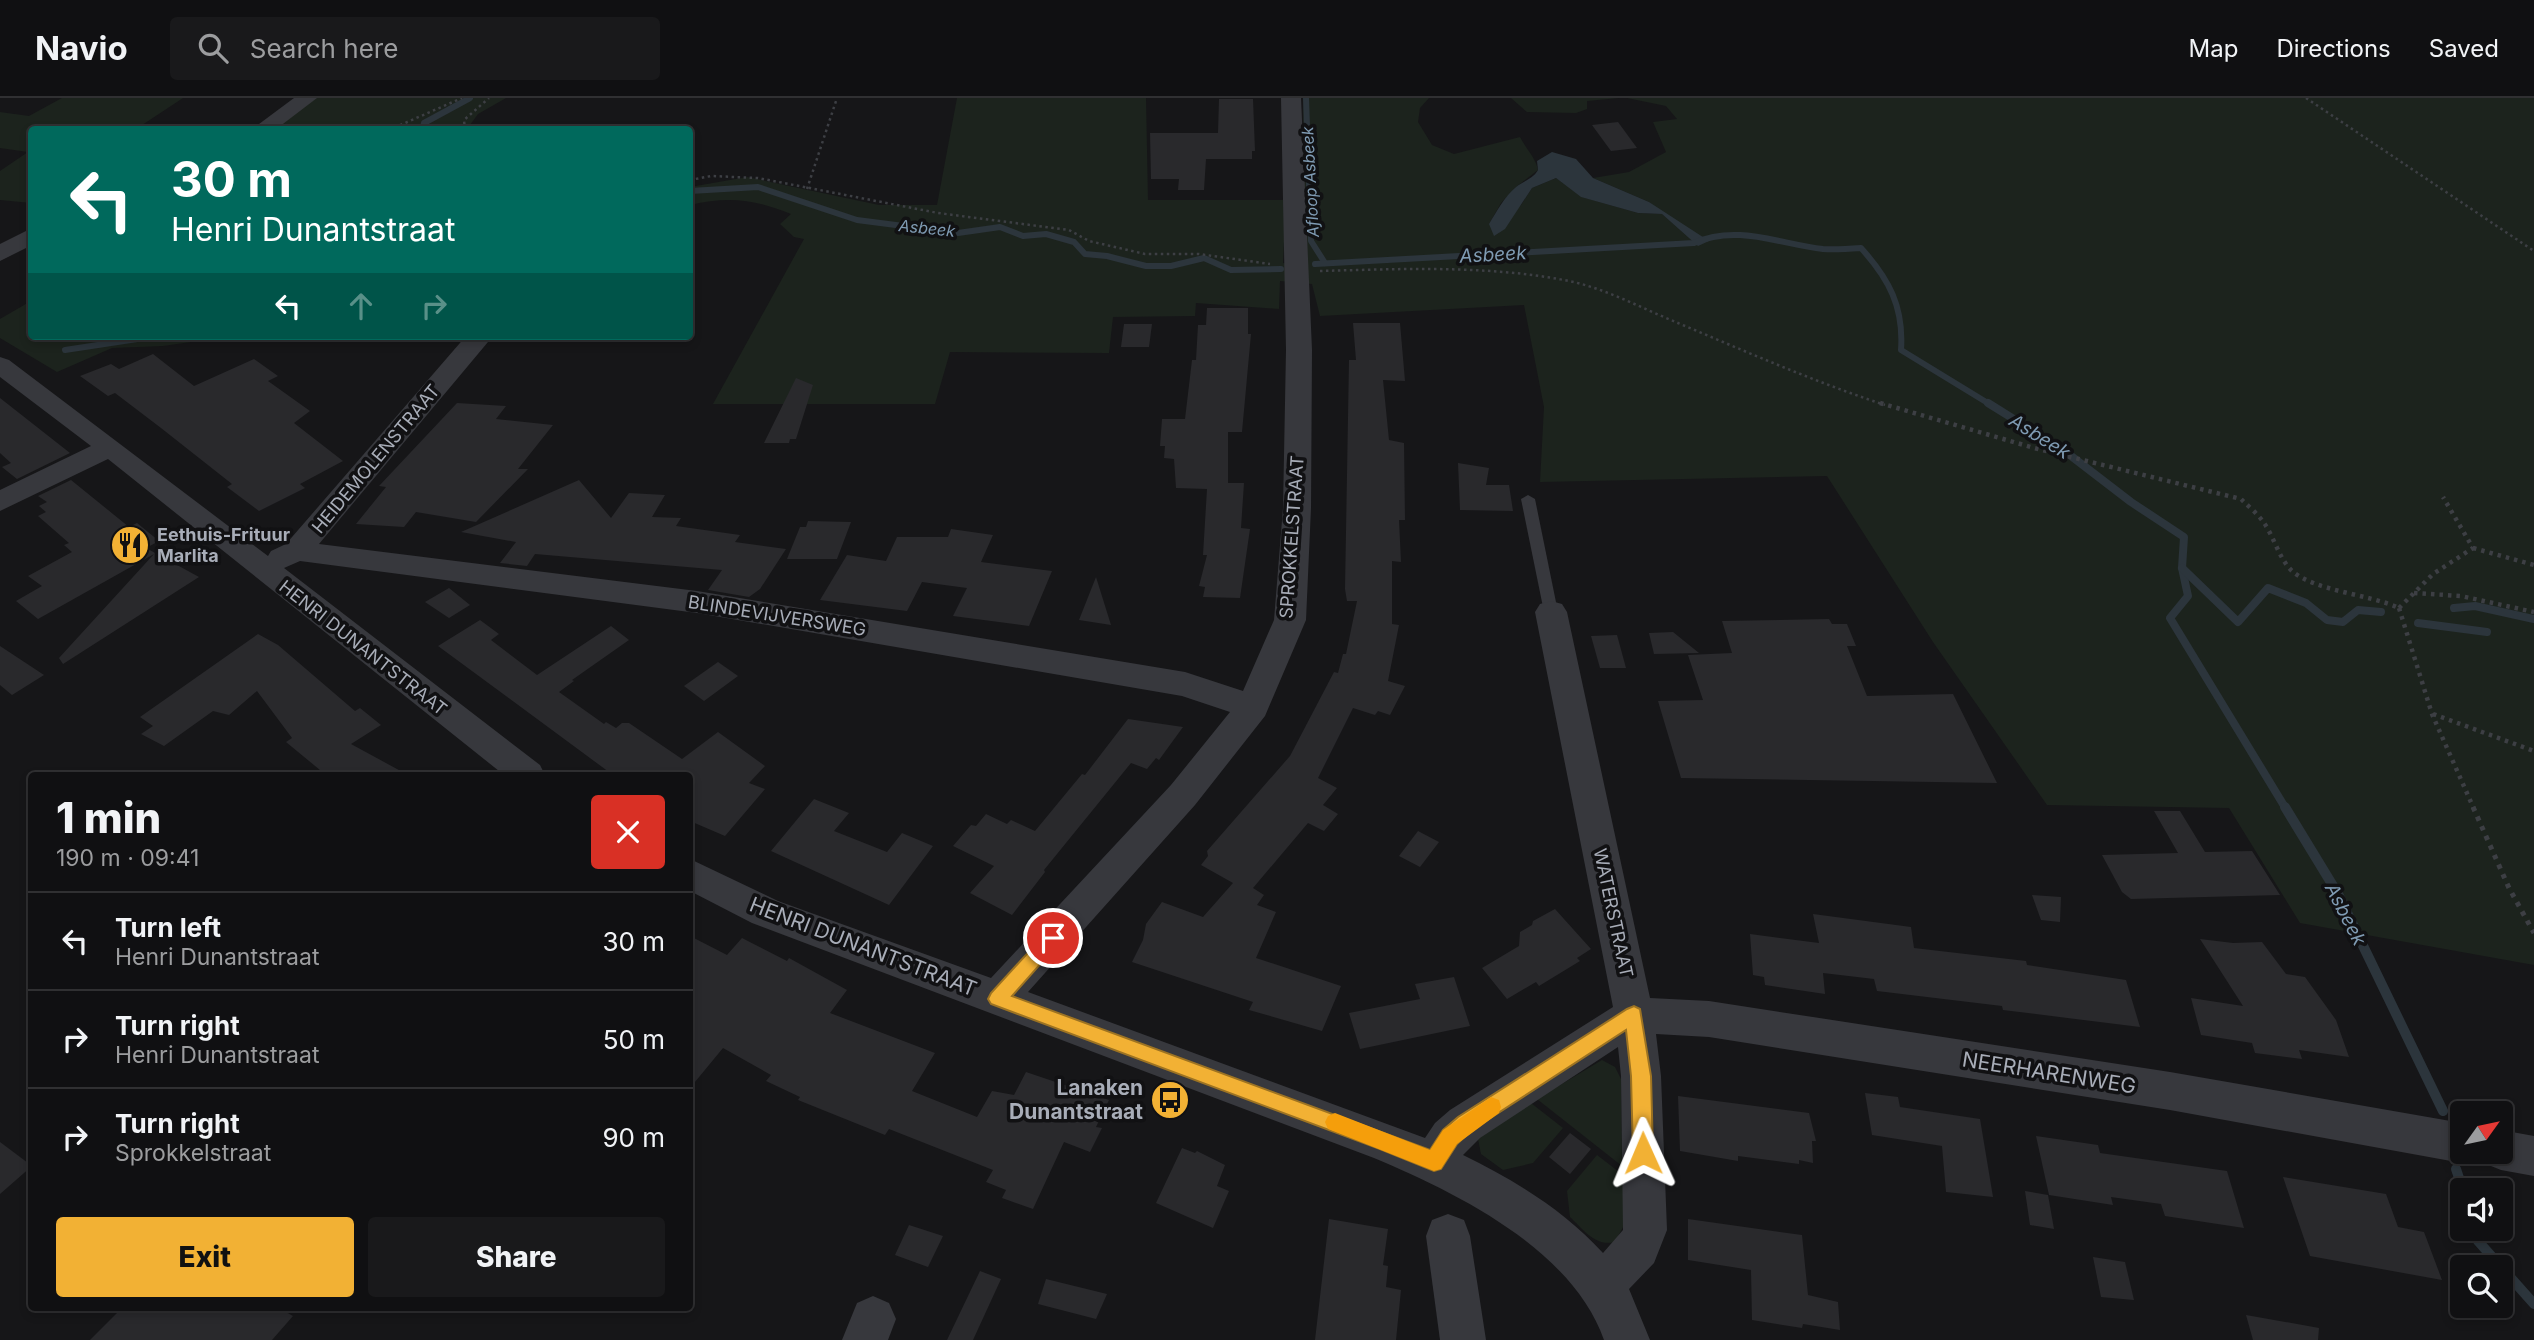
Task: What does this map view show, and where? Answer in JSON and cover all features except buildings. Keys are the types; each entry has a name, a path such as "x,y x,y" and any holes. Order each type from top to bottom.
{"street":[{"path":"267,126 307,98"},
{"name":"SPROKKELSTRAAT","path":"997,999 1183,796 1253,706 1290,620 1297,508 1297,270 1291,98"},
{"path":"0,254 28,237"},
{"name":"HEIDEMOLENSTRAAT","path":"260,566 298,551 477,340"},
{"name":"HENRI DUNANTSTRAAT","path":"0,365 110,447 524,772"},
{"path":"0,502 110,447"},
{"name":"BLINDEVIJVERSWEG","path":"298,551 697,602 1185,684 1253,706"},
{"name":"WATERSTRAAT","path":"1551,612 1634,1015 1641,1076 1645,1230 1642,1245 1632,1258 1600,1283"},
{"name":"HENRI DUNANTSTRAAT","path":"693,876 765,912 1384,1140 1434,1162"},
{"path":"1627,1340 1600,1283 1545,1230 1480,1185 1434,1162 1450,1137 1465,1124 1634,1015"},
{"name":"NEERHARENWEG","path":"1634,1015 1709,1019 2170,1091 2450,1141"},
{"path":"2513,1152 2534,1156"},
{"path":"1448,1236 1463,1340"}],"lane":[{"path":"1528,499 1551,612"}],"path":[{"path":"398,126 462,98"},
{"path":"465,126 464,120 489,98"},
{"path":"807,188 836,98"},
{"path":"2306,98 2534,251"},
{"path":"693,179 737,176 938,213 1069,230 1089,241 1145,254 1199,254 1284,265 1297,270 1514,273 1566,280 1609,294 1822,384 1918,416 2034,448 2241,499 2263,521 2289,568 2300,576 2338,591 2377,598 2399,608 2432,714 2509,888 2534,933"},
{"path":"2443,497 2473,548"},
{"path":"2399,608 2453,556 2473,548 2534,565"},
{"path":"2413,593 2461,596 2534,612"},
{"path":"2432,714 2534,751"}],"shaded area":[{"path":"62,98 183,98 141,126 28,126 28,152 0,148 0,112 29,116"},
{"path":"316,98 506,98 478,114 469,126 277,126"},
{"path":"957,98 1146,98 1148,200 1286,200 1283,263 1308,265 1304,208 1303,98 1429,98 1420,108 1418,122 1432,145 1454,154 1520,137 1538,170 1501,203 1489,224 1521,205 1532,188 1556,178 1582,197 1638,213 1662,214 1698,246 1649,202 1593,178 1629,172 1666,152 1653,122 1677,119 1666,106 1627,98 2534,98 2534,965 2300,923 2229,808 2047,805 1933,642 1827,476 1540,482 1544,407 1524,305 1320,316 1312,284 1280,281 1279,309 1196,303 1195,316 1113,317 1109,353 950,352 935,404 713,404 804,239 794,237 780,224 791,214 753,202 717,200 693,204 693,186 747,177 879,205 937,205"},
{"path":"1511,98 1619,98 1587,101 1587,109 1576,113 1527,112"},
{"path":"28,152 28,203 0,200 0,171"},
{"path":"1552,152 1576,159 1593,178 1649,202 1709,241 1698,246 1662,214 1638,213 1581,197 1556,178 1532,188 1505,229 1494,236 1489,224 1501,204 1516,187 1536,173 1537,161"},
{"path":"28,303 28,340 205,340 163,346 112,348 57,372 0,338 0,319"},
{"path":"1602,1060 1615,1067 1621,1079 1622,1166 1537,1099"},
{"path":"1531,1103 1563,1128 1533,1163 1503,1170 1481,1154 1478,1139"},
{"path":"1597,1155 1623,1175 1623,1227 1615,1242 1595,1239 1570,1217 1567,1191"}],"waterway":[{"name":"Asbeek","path":"423,126 424,123 470,98"},
{"name":"Afloop Asbeek","path":"1306,98 1311,241 1325,263"},
{"name":"Asbeek","path":"693,191 758,187 857,220 958,233 1000,227 1023,236 1046,234 1074,242 1085,254 1107,256 1146,266 1171,266 1204,258 1231,270 1281,269"},
{"name":"Asbeek","path":"1315,264 1694,243 1726,235 1758,237 1823,249 1861,248 1893,294 1900,320 1901,350 1991,405"},
{"path":"65,350 131,340"},
{"name":"Asbeek","path":"1988,403 2062,449 2131,502 2184,537 2182,568"},
{"path":"2182,568 2238,622 2268,588 2306,603 2327,620 2343,622 2358,610 2381,612"},
{"name":"Asbeek","path":"2182,568 2188,596 2170,618 2286,809"},
{"path":"2454,608 2475,606 2534,619"},
{"path":"2418,623 2487,632"},
{"name":"Asbeek","path":"2285,807 2338,894 2443,1111"},
{"name":"Asbeek","path":"2456,1169 2459,1178"},
{"name":"Asbeek","path":"2478,1241 2534,1304"}],"slow traffic":[{"path":"1335,1122 1434,1162 1450,1137 1491,1107"}],"place":[{"name":"Eethuis-Frituur Marlita","path":"130,545"},
{"name":"Lanaken Dunantstraat","path":"1170,1100"}],"route":[{"path":"1053,938 997,999 1384,1140 1434,1162 1450,1137 1465,1124 1634,1015 1641,1076 1643,1153"}]}
